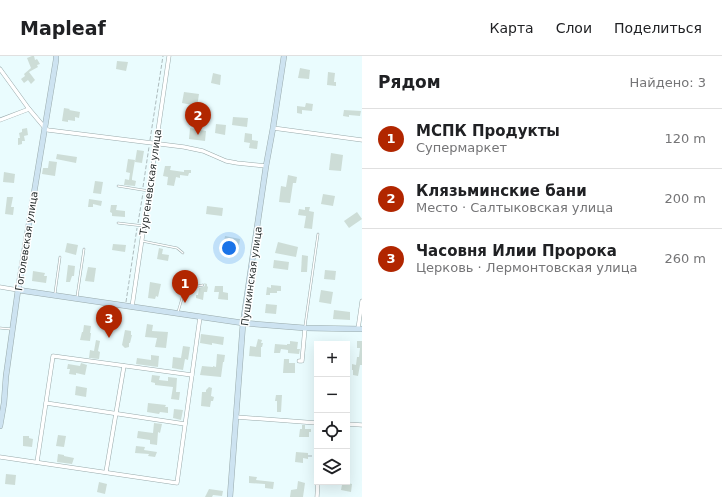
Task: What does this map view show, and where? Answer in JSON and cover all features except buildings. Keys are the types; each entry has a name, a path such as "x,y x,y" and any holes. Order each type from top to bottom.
{"street":[{"name":"Гоголевская улица","path":"0,426 18,290 56,56"},
{"name":"Тургеневская улица","path":"132,307 169,56"},
{"name":"Пушкинская улица","path":"230,497 243,323 284,56"},
{"path":"0,69 29,109 48,130 150,142 198,150 237,164 266,166"},
{"path":"0,120 29,109"},
{"path":"273,128 362,140"},
{"path":"0,287 243,323 305,328 360,329 362,302"},
{"path":"0,457 177,483 200,317"},
{"path":"299,361 302,361 305,328"},
{"path":"37,462 53,356 192,375"},
{"path":"106,472 124,366"},
{"path":"46,403 185,424"},
{"path":"236,417 314,423"},
{"path":"350,424 362,425"},
{"path":"317,497 318,485"}],"lane":[{"path":"118,186 149,191"},
{"path":"118,223 144,226"},
{"path":"305,328 318,234"},
{"path":"142,241 177,248 183,253"},
{"path":"76,299 84,249"},
{"path":"54,295 60,256"},
{"path":"178,314 183,295 188,288 203,285"},
{"path":"0,328 13,329"}],"path":[{"path":"126,304 163,56"},
{"path":"308,456 314,456"}],"place":[{"name":"Клязьминские бани","path":"198,135"},
{"name":"МСПК Продукты","path":"185,303"},
{"name":"Часовня Илии Пророка","path":"109,338"}]}
